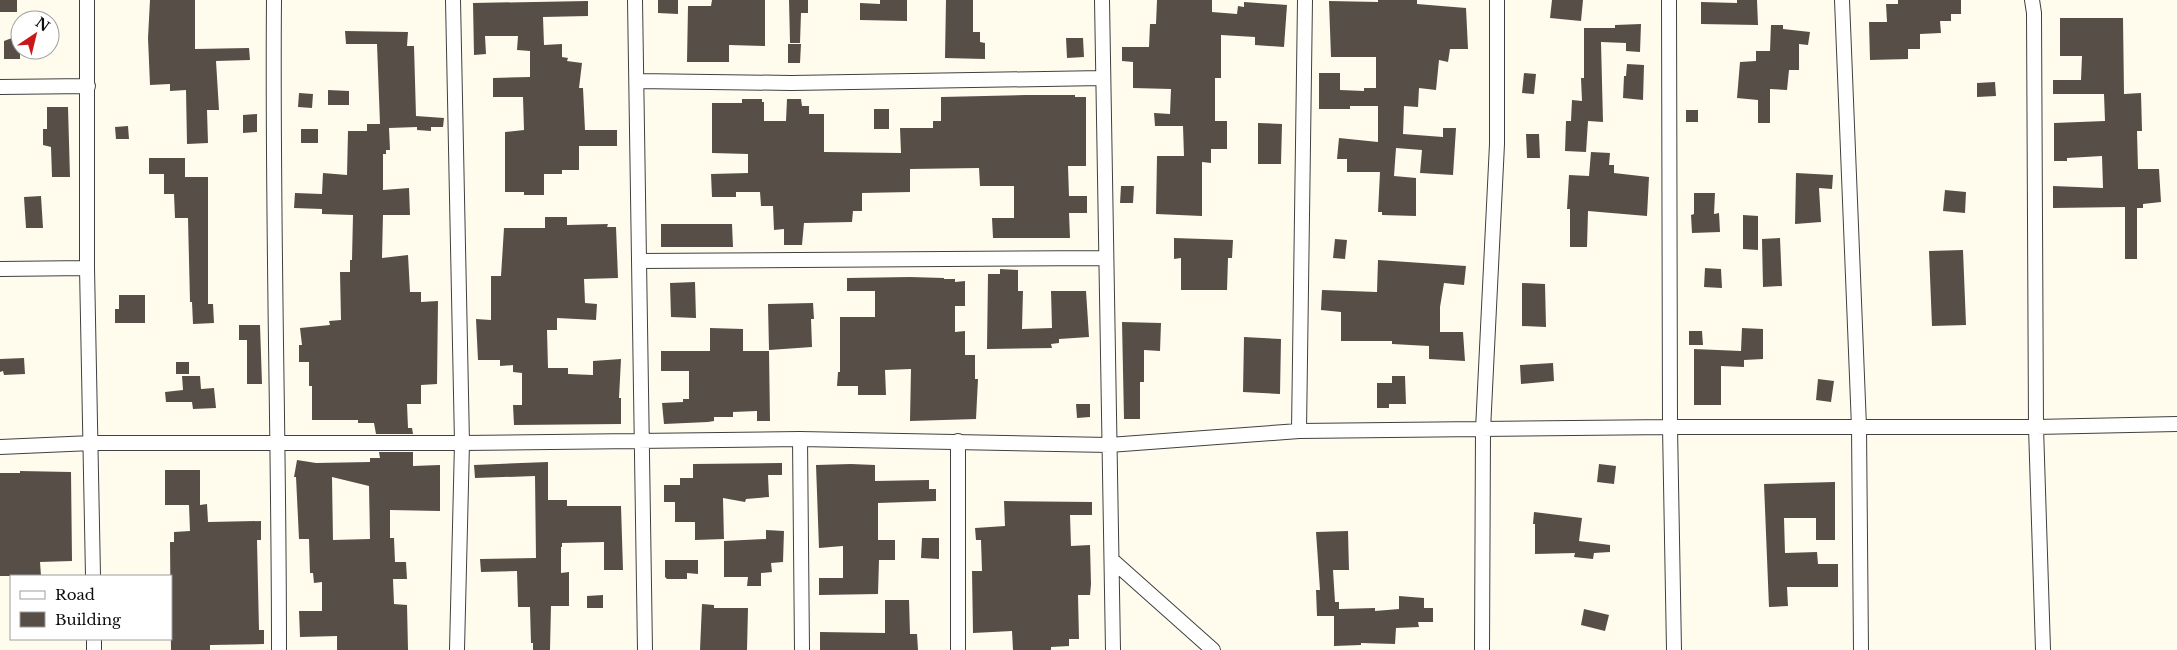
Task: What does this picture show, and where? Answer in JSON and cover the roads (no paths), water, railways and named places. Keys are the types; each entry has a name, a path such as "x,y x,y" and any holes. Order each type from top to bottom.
{"street":[{"path":"87,0 87,268 92,443 93,575"},
{"path":"274,0 273,183 279,443 279,650"},
{"path":"453,0 462,444 457,650"},
{"path":"635,0 645,650"},
{"path":"1102,0 1113,650"},
{"path":"1298,431 1305,0"},
{"path":"1482,650 1483,430 1497,144 1497,0"},
{"path":"1669,0 1670,427 1674,650"},
{"path":"1842,0 1859,427 1861,650"},
{"path":"2032,0 2034,12 2036,427 2042,650"},
{"path":"637,81 791,83 1103,78"},
{"path":"0,86 88,86"},
{"path":"639,260 1106,258"},
{"path":"0,269 87,268"},
{"path":"0,447 92,443 462,444 800,439 1109,445 1298,431 1670,427 2036,427 2177,424"},
{"path":"800,439 802,650"},
{"path":"958,441 958,650"},
{"path":"1112,560 1214,650"}]}
